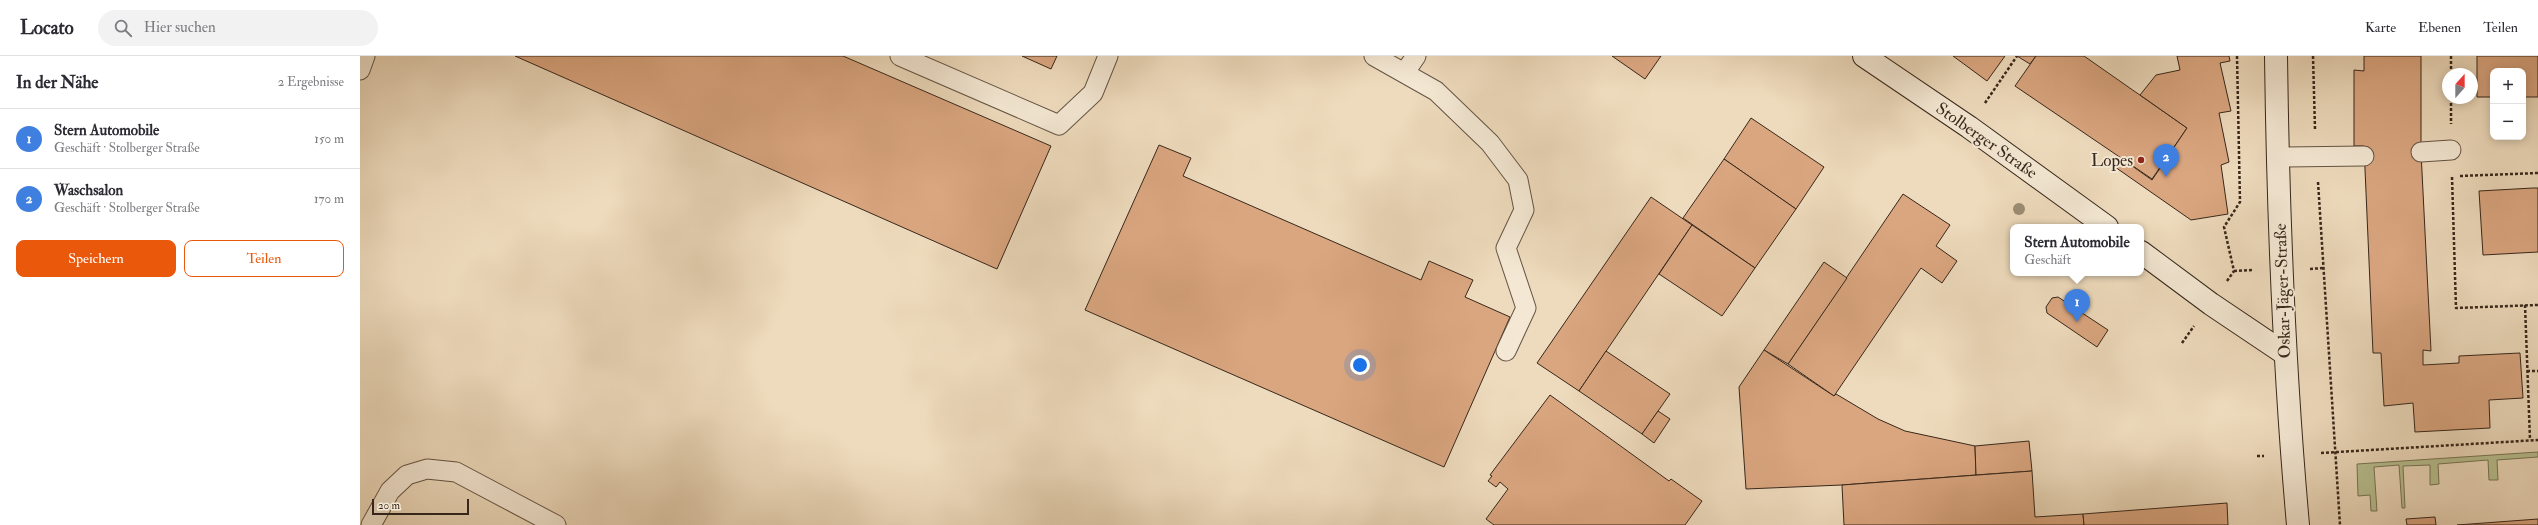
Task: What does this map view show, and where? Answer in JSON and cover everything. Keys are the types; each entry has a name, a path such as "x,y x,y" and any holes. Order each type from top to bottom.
{"street":[{"name":"Stolberger Straße","path":"1864,56 1969,127 2104,224"},
{"name":"Oskar-Jäger-Straße","path":"2276,56 2277,157 2284,353 2298,525"},
{"path":"2144,254 2211,304 2284,353"}],"lane":[{"path":"360,70 365,56"},
{"path":"900,56 1059,125 1093,92 1108,56"},
{"path":"1374,56 1405,72 1436,91 1490,143 1518,180 1524,210 1506,248 1526,308 1506,351"},
{"path":"1405,72 1416,56"},
{"path":"2421,152 2451,150"},
{"path":"2277,157 2364,156"},
{"path":"371,525 390,491 407,475 427,469 456,472 556,525"}],"path":[{"path":"1969,127 2017,56"},
{"path":"2234,272 2224,227 2240,202 2237,56"},
{"path":"2313,56 2316,156 2340,525"},
{"path":"2451,56 2451,68"},
{"path":"2451,104 2456,308 2538,305"},
{"path":"2452,177 2538,173"},
{"path":"2305,269 2323,268"},
{"path":"2228,280 2234,272 2252,270"},
{"path":"2525,305 2530,440"},
{"path":"2182,343 2190,332"},
{"path":"2527,371 2538,371"},
{"path":"2316,453 2538,440"}],"green space":[{"path":"2538,452 2538,457 2497,460 2498,480 2489,480 2488,460 2438,464 2439,484 2430,485 2430,465 2403,466 2405,508 2402,508 2399,465 2374,467 2377,511 2371,511 2370,495 2358,496 2357,464"}],"building":[{"path":"515,56 843,56 1051,146 997,269"},
{"path":"1022,56 1057,56 1051,69"},
{"path":"1612,56 1661,56 1645,79"},
{"path":"1953,56 2005,56 1987,81"},
{"path":"2017,56 2036,56 2030,64"},
{"path":"2036,56 2084,56 2187,128 2152,179 2015,86"},
{"path":"2177,56 2229,56 2230,61 2220,63 2231,111 2219,113 2229,162 2221,165 2228,214 2191,220 2115,167 2121,158 2152,180 2187,128 2140,95 2156,75 2180,70"},
{"path":"2364,56 2421,56 2421,152 2431,351 2423,350 2423,365 2459,363 2459,356 2520,353 2523,398 2489,400 2490,428 2415,432 2413,403 2384,406 2381,353 2373,353 2364,146 2354,146 2354,70 2364,71"},
{"path":"2477,56 2538,56 2538,97 2526,97 2526,68 2490,68 2490,97 2478,97"},
{"path":"1751,118 1824,167 1796,209 1724,159"},
{"path":"1159,145 1191,158 1183,176 1421,280 1429,261 1473,280 1465,297 1510,317 1444,467 1085,310"},
{"path":"1724,159 1796,209 1755,268 1683,218"},
{"path":"2538,188 2538,252 2483,255 2479,191"},
{"path":"1903,194 1950,225 1936,246 1957,261 1942,283 1921,268 1834,396 1788,364"},
{"path":"1651,197 1692,225 1579,391 1537,363"},
{"path":"1692,225 1755,268 1722,316 1659,274"},
{"path":"1824,262 1847,278 1788,364 1764,350"},
{"path":"2058,297 2108,330 2097,347 2047,313 2046,307 2052,298"},
{"path":"1764,350 1834,396 1836,394 1878,419 1905,431 1975,446 1976,475 1842,485 1746,489 1739,387"},
{"path":"1606,351 1670,394 1642,434 1579,391"},
{"path":"1550,395 1669,481 1671,479 1702,501 1685,525 1494,525 1486,519 1508,489 1500,482 1496,487 1488,481 1492,476 1490,475"},
{"path":"1658,411 1670,419 1654,443 1642,434"},
{"path":"2029,441 2032,471 1976,475 1975,446"},
{"path":"2032,471 2035,517 2083,514 2084,525 1844,525 1842,485"},
{"path":"2227,503 2228,525 2084,525 2083,514"},
{"path":"2435,517 2436,525 2407,525 2406,519"},
{"path":"2538,519 2538,525 2457,525"}],"place":[{"name":"Lopes","path":"2141,160"},
{"name":"Waschsalon","path":"2166,177"},
{"name":"Stern Automobile","path":"2077,322"}]}
